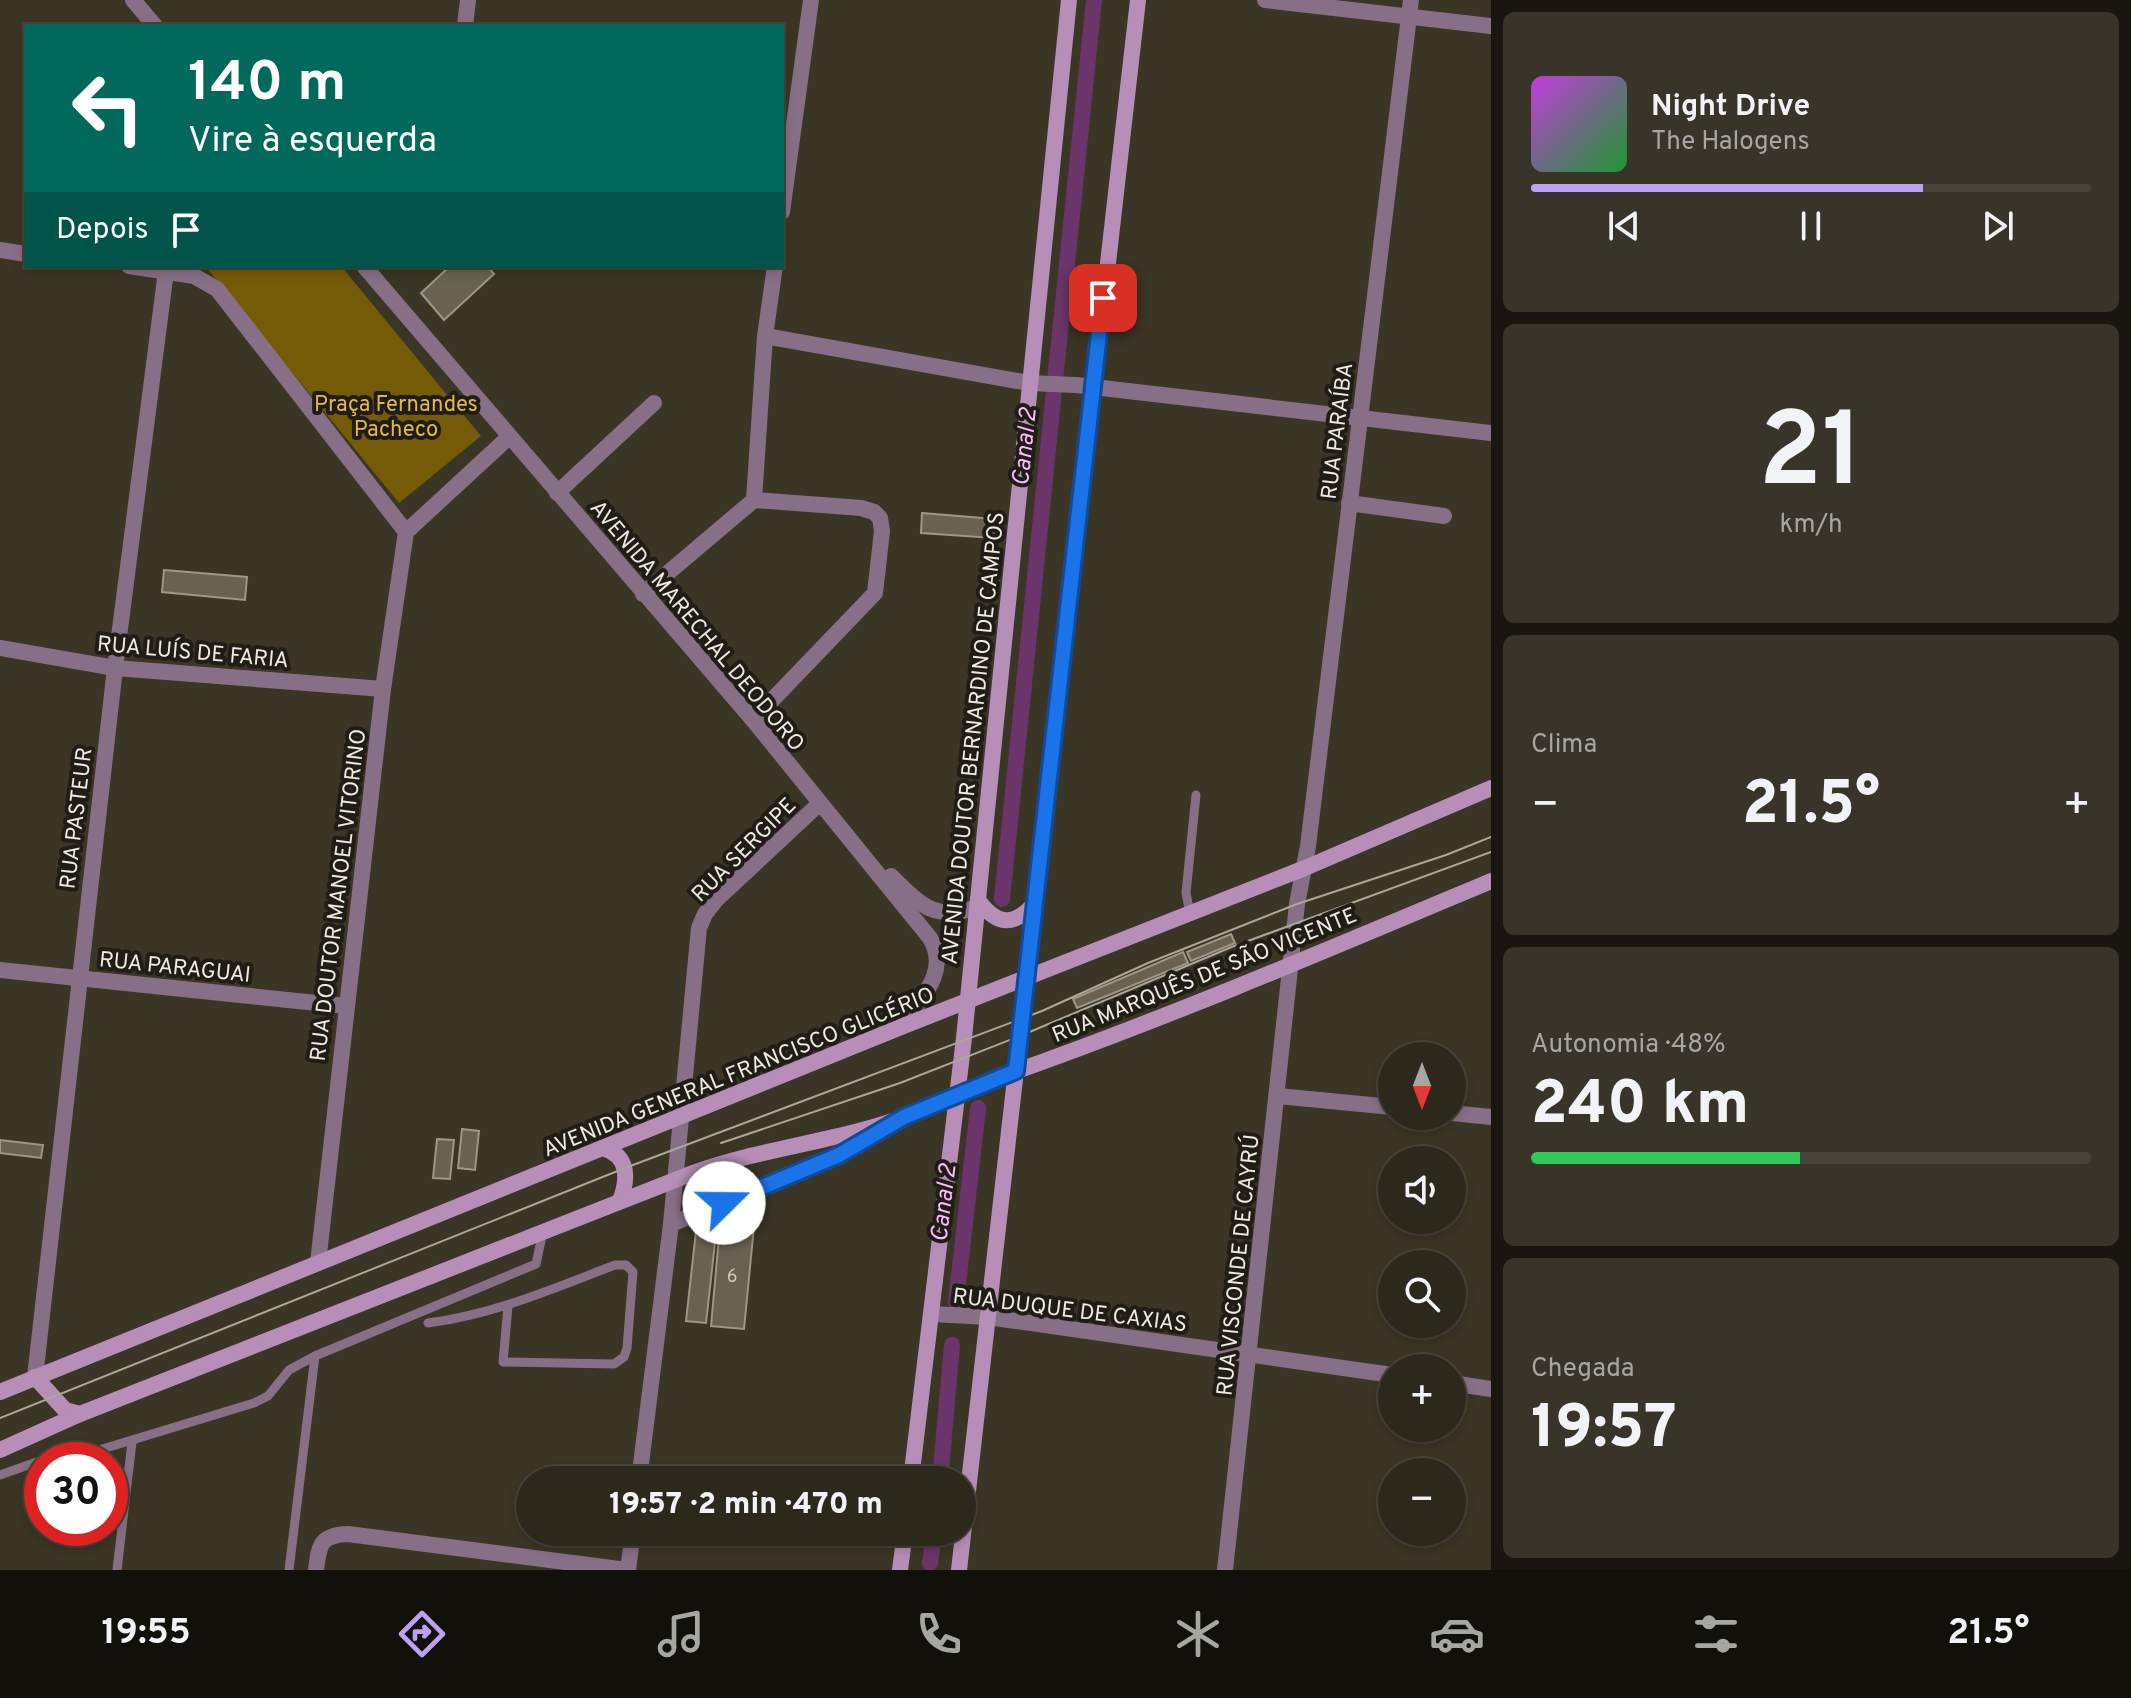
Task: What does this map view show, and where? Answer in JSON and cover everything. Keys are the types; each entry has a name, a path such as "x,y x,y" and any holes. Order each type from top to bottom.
{"main road":[{"name":"AVENIDA DOUTOR BERNARDINO DE CAMPOS","path":"913,1466 1038,383 1069,0"},
{"path":"959,1570 1035,903 1084,386 1138,0"},
{"name":"AVENIDA GENERAL FRANCISCO GLICÉRIO","path":"0,1392 901,1027 1305,868 1491,788"},
{"name":"RUA MARQUÊS DE SÃO VICENTE","path":"904,1117 1291,964 1491,881"},
{"path":"978,904 989,913 1011,921 1020,918 1035,903"},
{"path":"0,1450 80,1414 733,1159 855,1132 904,1117"},
{"path":"603,1148 618,1156 625,1168 626,1185 620,1201"},
{"path":"35,1377 65,1410 80,1414"},
{"path":"900,1570 903,1546"}],"street":[{"path":"133,0 153,24"},
{"path":"465,24 468,0"},
{"path":"784,197 811,0"},
{"path":"1265,0 1410,8 1491,26"},
{"name":"RUA PARAÍBA","path":"1291,964 1410,8"},
{"path":"0,250 24,254"},
{"path":"168,268 194,276 217,289 406,532 509,437"},
{"name":"RUA PASTEUR","path":"35,1377 115,668 168,268"},
{"name":"AVENIDA MARECHAL DEODORO","path":"366,268 753,720 819,804 855,843 937,950 939,963 936,975 901,1027"},
{"path":"754,500 765,336 775,268"},
{"path":"765,336 1038,383 1360,416 1491,433"},
{"path":"557,493 654,403"},
{"path":"643,594 754,500 861,508 874,512 880,518 882,531 875,593 753,720"},
{"path":"1349,503 1444,516"},
{"name":"RUA DOUTOR MANOEL VITORINO","path":"318,1263 383,689 406,532"},
{"name":"RUA LUÍS DE FARIA","path":"0,648 115,668 383,689"},
{"name":"RUA SERGIPE","path":"641,1466 671,1224 702,920 716,900 819,804"},
{"path":"855,843 934,912 951,914 978,904"},
{"name":"RUA VISCONDE DE CAYRÚ","path":"1225,1570 1291,964"},
{"name":"RUA PARAGUAI","path":"0,970 346,1006"},
{"path":"1278,1096 1378,1106"},
{"path":"1466,1114 1491,1117"},
{"name":"RUA MARQUÊS DE SÃO VICENTE","path":"671,1224 839,1155 904,1117"},
{"name":"RUA DUQUE DE CAXIAS","path":"932,1314 988,1317 1378,1373"},
{"path":"1466,1385 1491,1389"},
{"path":"316,1570 321,1543 329,1536 348,1534 628,1570 631,1546"}],"lane":[{"path":"1190,914 1186,893 1196,795"},
{"path":"0,1475 48,1458 86,1454 132,1442 254,1403 268,1396 289,1370 315,1356 536,1264 543,1231"},
{"path":"428,1323 469,1317 508,1306 615,1265 626,1265 633,1272 627,1348 624,1357 614,1364 503,1362 508,1306"},
{"path":"289,1570 315,1356"},
{"path":"117,1570 132,1442"}],"green space":[{"name":"Praça Fernandes Pacheco","path":"207,268 343,268 481,436 399,503"}],"building":[{"path":"448,268 489,268 494,274 444,320 421,293"},
{"path":"922,513 994,519 994,538 921,533"},
{"path":"164,570 247,577 245,600 162,592"},
{"path":"1231,934 1235,943 1191,961 1187,952"},
{"path":"1183,952 1188,963 1077,1008 1073,999"},
{"path":"462,1129 479,1131 475,1170 458,1168"},
{"path":"437,1139 454,1140 450,1179 433,1178"},
{"path":"0,1140 43,1145 41,1158 0,1153"},
{"path":"737,1214 755,1216 744,1329 711,1326 720,1226"},
{"path":"696,1231 716,1234 706,1323 686,1321"}],"waterway":[{"name":"Canal 2","path":"1002,899 1094,0"},
{"name":"Canal 2","path":"956,1302 978,1108"},
{"name":"Canal 2","path":"941,1466 952,1345"},
{"name":"Canal 2","path":"930,1563 932,1546"}],"tram line":[{"path":"0,1418 625,1168 1042,1011 1148,963 1297,904 1491,837"},
{"path":"721,1143 900,1083 1234,946 1491,852"}],"route":[{"path":"724,1203 839,1155 904,1117 1016,1071 1103,298"}]}
